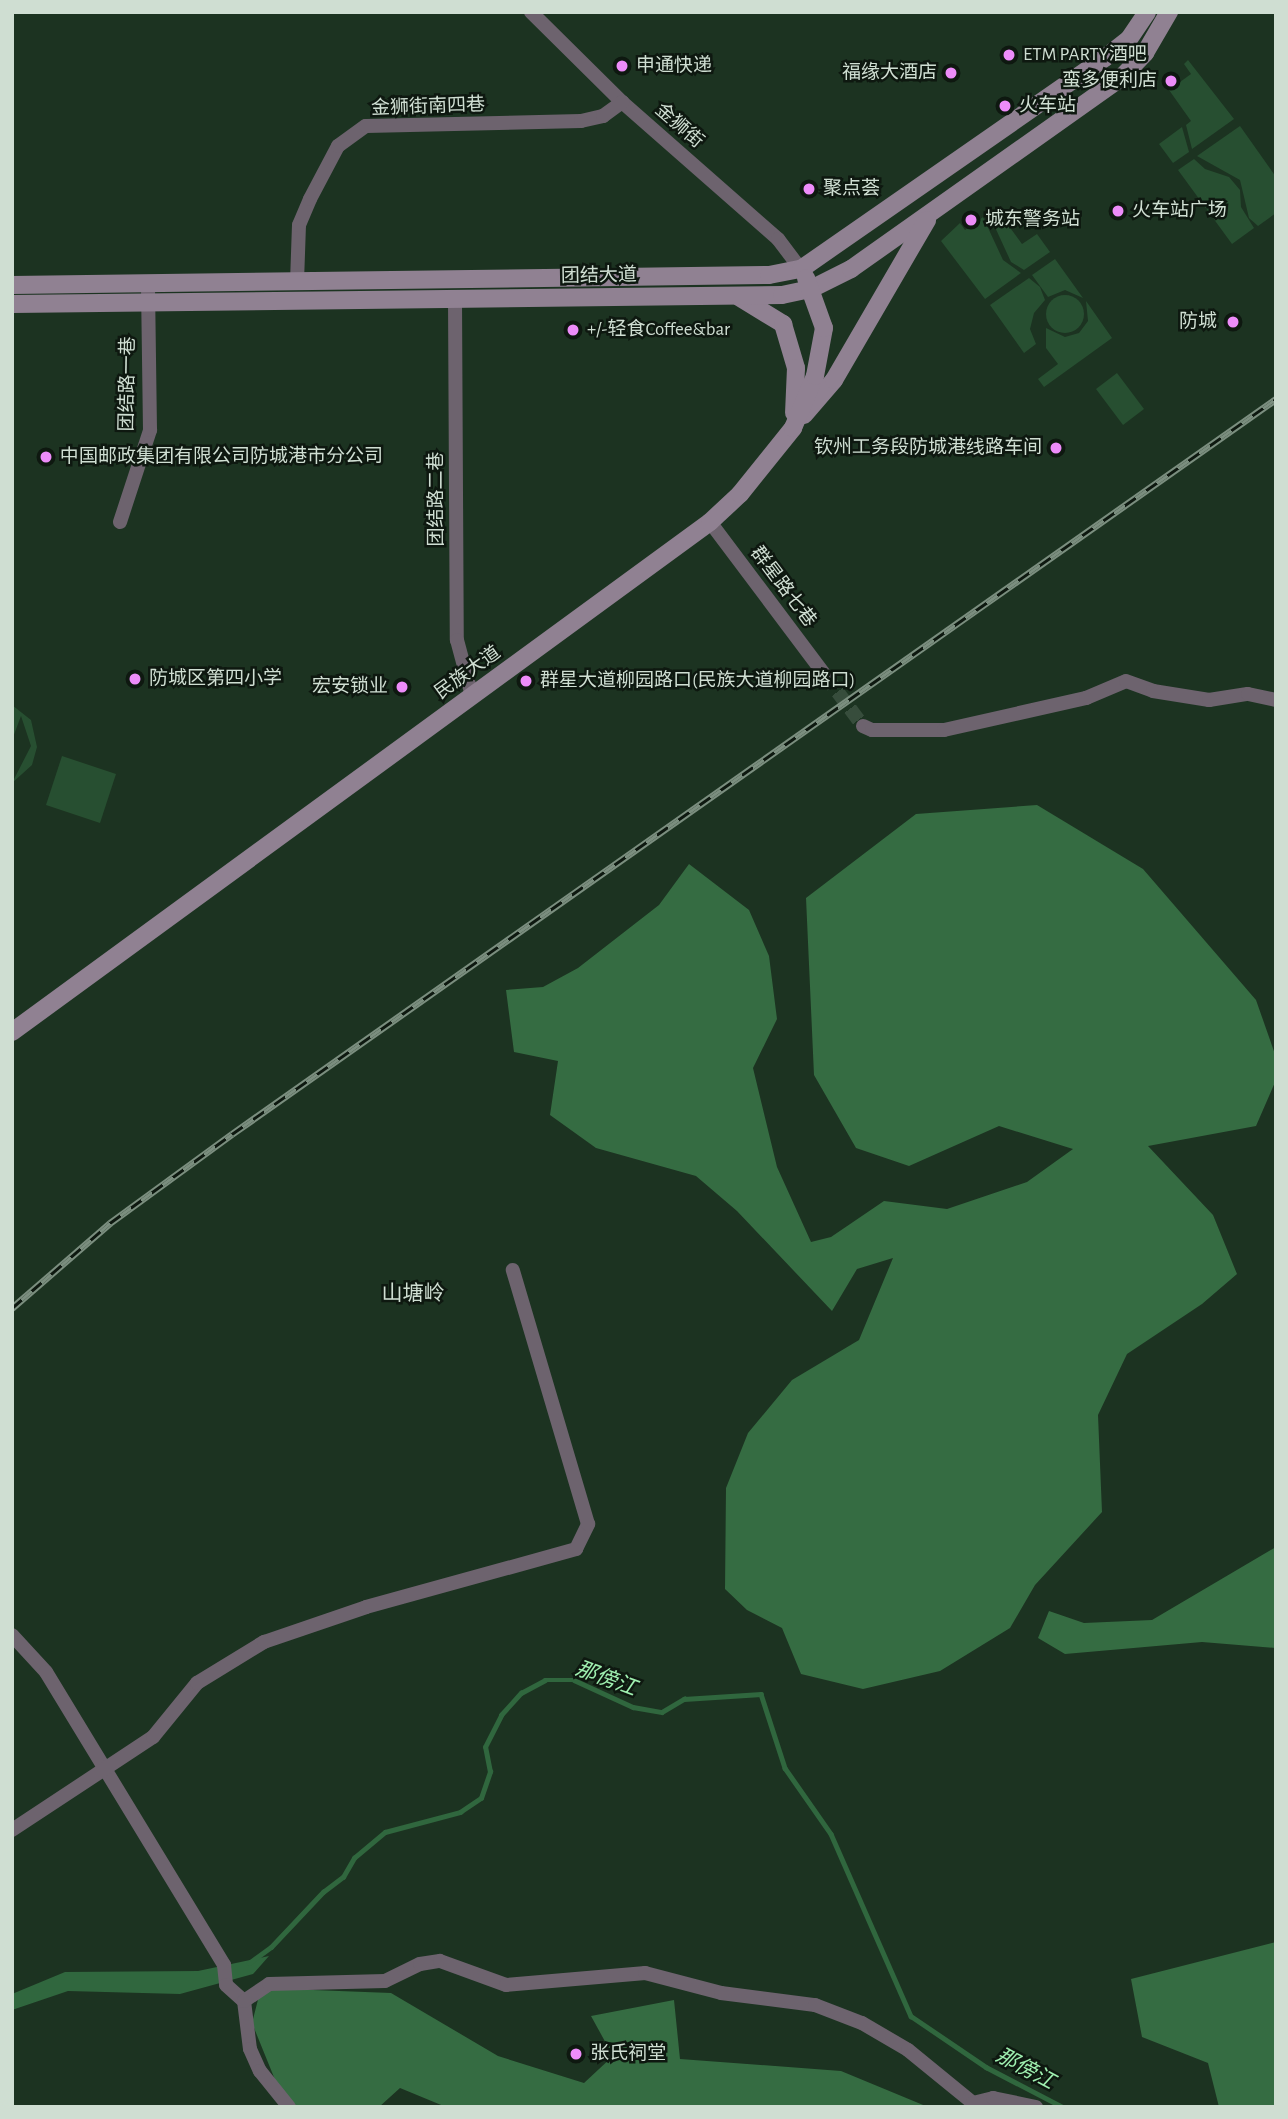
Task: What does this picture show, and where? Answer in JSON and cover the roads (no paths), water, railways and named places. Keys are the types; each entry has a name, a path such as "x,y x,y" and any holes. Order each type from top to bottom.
{"main road":[{"name":"团结大道","path":"12,285 769,275 801,269 1106,57 1129,39 1147,12"},
{"name":"团结大道","path":"12,304 736,295 811,289 850,269 1121,78 1145,53 1169,12"},
{"path":"793,428 834,380 876,300 934,210"},
{"name":"民族大道","path":"12,1032 710,522 775,456 793,428 815,376 824,328 801,269"},
{"path":"736,295 783,324 796,368 793,428"}],"street":[{"name":"金狮街","path":"533,13 622,102 778,240 801,269"},
{"name":"金狮街南四巷","path":"297,282 299,225 310,199 338,146 366,126 580,121 603,116 622,102"},
{"name":"团结路一巷","path":"120,522 150,430 148,283"},
{"name":"团结路二巷","path":"455,299 457,640 472,696"},
{"name":"群星路七巷","path":"710,522 825,675"},
{"path":"863,726 872,730 944,730 1086,698 1126,681 1153,691 1209,700 1248,694 1276,700"},
{"path":"12,1830 107,1771 153,1737 197,1683 264,1642 366,1607 576,1549 588,1524 513,1270"},
{"path":"12,1635 46,1671 224,1965 226,1985 244,2001 250,2049 260,2071 289,2107"},
{"path":"244,2001 269,1984 386,1981 420,1964 440,1961 506,1985 645,1973 722,1993 815,2005 862,2023 908,2050 973,2103 993,2098 1036,2107"}],"waterway":[{"name":"那傍江","path":"249,1963 271,1947 323,1892 343,1877 354,1858 385,1832 460,1812 481,1798 490,1772 485,1747 501,1715 521,1693 545,1680 574,1680 633,1707 662,1712 684,1699 761,1694 785,1768 831,1834 911,2016 986,2067 1063,2107"}],"tunnel":[{"path":"825,675 863,726"}],"railway":[{"path":"12,1308 110,1223 232,1134 1276,399"}],"place":[{"name":"ETM PARTY酒吧","path":"1009,55"},
{"name":"申通快递","path":"622,66"},
{"name":"福缘大酒店","path":"951,73"},
{"name":"蛮多便利店","path":"1171,81"},
{"name":"火车站","path":"1005,106"},
{"name":"聚点荟","path":"809,189"},
{"name":"火车站广场","path":"1118,211"},
{"name":"城东警务站","path":"971,220"},
{"name":"防城","path":"1233,322"},
{"name":"+/-轻食Coffee&bar","path":"573,330"},
{"name":"钦州工务段防城港线路车间","path":"1056,448"},
{"name":"中国邮政集团有限公司防城港市分公司","path":"46,457"},
{"name":"防城区第四小学","path":"135,679"},
{"name":"群星大道柳园路口(民族大道柳园路口)","path":"526,681"},
{"name":"宏安锁业","path":"402,687"},
{"name":"张氏祠堂","path":"576,2054"}],"district":[{"name":"山塘岭","path":"413,1294"}]}
